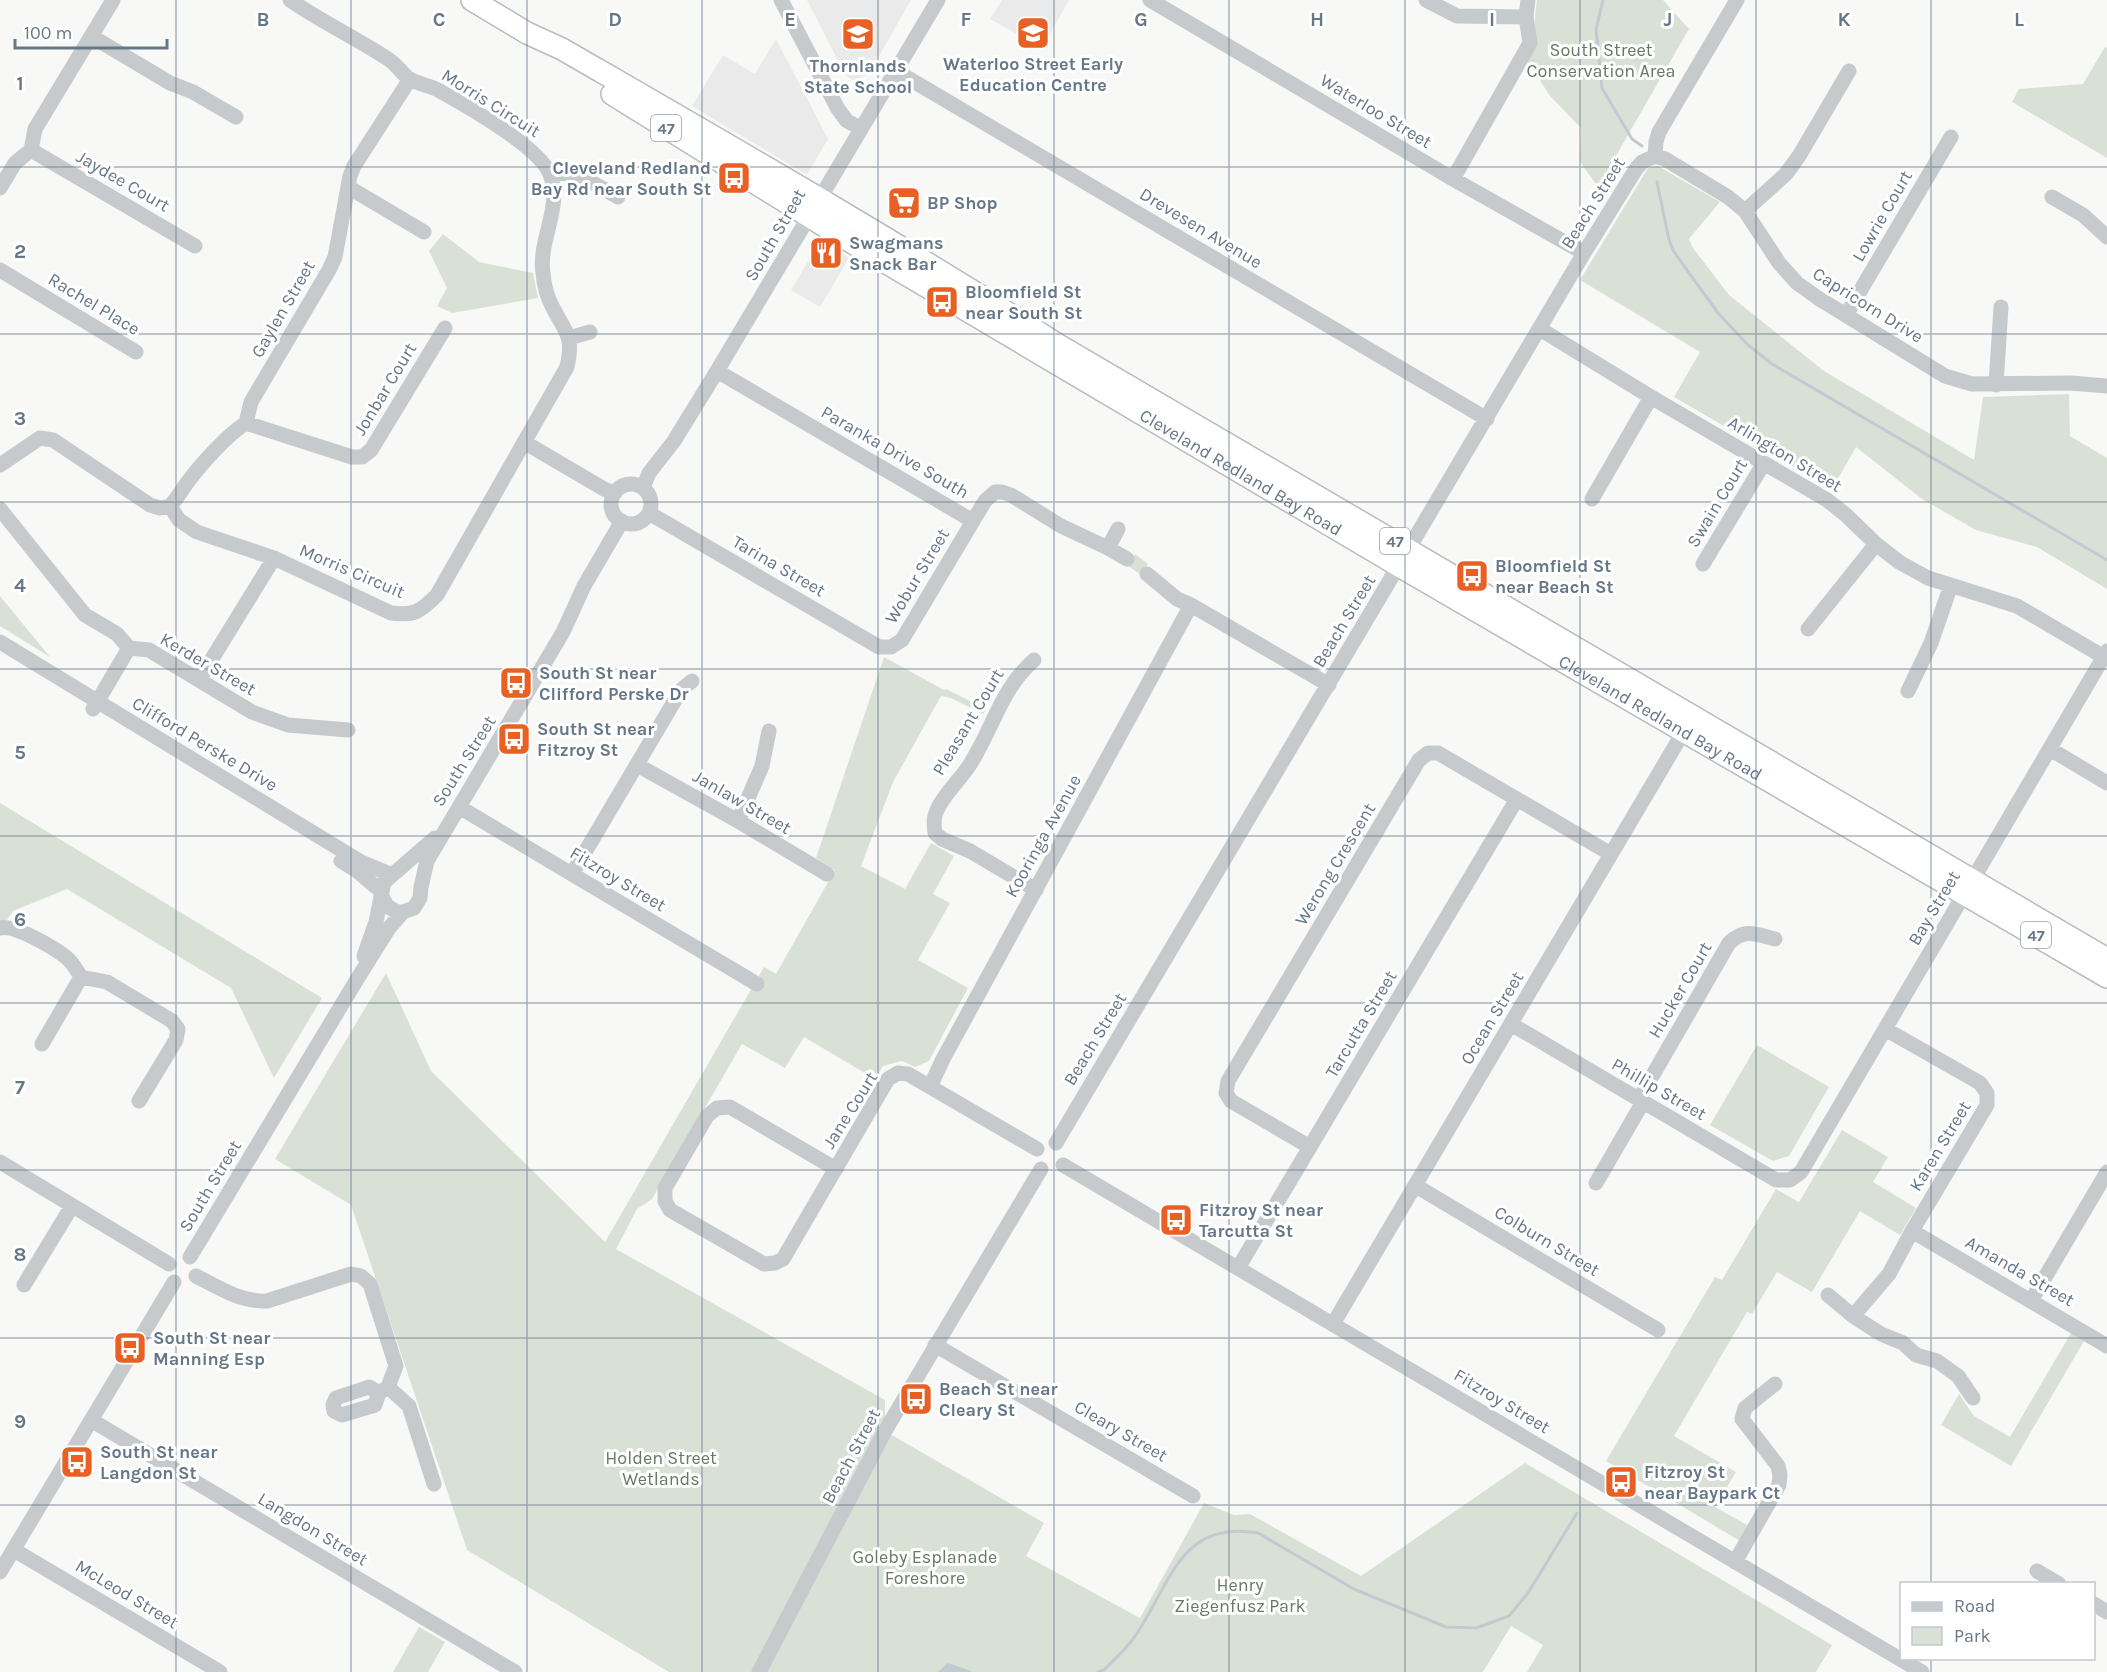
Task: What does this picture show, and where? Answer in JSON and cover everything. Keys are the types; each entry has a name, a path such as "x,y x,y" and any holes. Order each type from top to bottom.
{"highway":[{"name":"Cleveland Redland Bay Road","path":"472,0 527,33 613,95 808,217 1404,558 1969,887"},
{"name":"Cleveland Redland Bay Road","path":"527,33 562,49 953,278 1684,731 1969,887"},
{"name":"47","path":"1969,887 2107,959"},
{"name":"47","path":"1969,887 2107,977"}],"street":[{"path":"0,188 15,163 31,150 35,129 113,0"},
{"name":"Morris Circuit","path":"290,0 390,60 410,79 436,89 523,143 538,156 550,174"},
{"path":"781,0 838,109 847,121 860,128"},
{"name":"South Street","path":"643,488 649,473 674,441 717,371 938,0"},
{"name":"Waterloo Street","path":"1150,0 1453,179 1584,253"},
{"path":"1426,0 1457,16 1526,17"},
{"path":"1453,179 1530,43 1526,17 1528,0"},
{"path":"1656,156 1659,132 1737,0"},
{"path":"91,36 170,83 193,92 236,117"},
{"name":"Drevesen Avenue","path":"896,71 1486,419"},
{"path":"1745,211 1786,174 1849,71"},
{"name":"Gaylen Street","path":"246,423 251,402 332,264 354,165 410,79"},
{"name":"Lowrie Court","path":"1846,315 1950,137"},
{"name":"Jaydee Court","path":"31,150 195,246"},
{"name":"Capricorn Drive","path":"1656,156 1665,159 1728,197 1745,211 1779,263 1797,283 1945,376 1972,384 2071,383 2107,386"},
{"name":"Beach Street","path":"1056,1143 1584,253 1636,169 1642,162 1656,156"},
{"path":"591,332 569,338 544,288 542,265 544,242 553,209 554,193 550,174 575,172 618,197"},
{"path":"348,187 424,232"},
{"path":"2052,197 2083,214 2107,237"},
{"name":"Rachel Place","path":"0,270 136,352"},
{"path":"1996,385 2001,307"},
{"name":"Jonbar Court","path":"246,423 352,457 362,457 371,450 445,328"},
{"name":"Arlington Street","path":"1540,329 1827,500 1899,562 1928,578 2017,606 2105,654"},
{"name":"Morris Circuit","path":"170,506 179,520 197,532 274,558 391,613 408,615 426,607 437,595 567,367 570,352 569,338"},
{"name":"Paranka Drive South","path":"717,371 973,521 985,501 995,492 1002,492 1011,495 1061,526 1126,559"},
{"path":"1592,499 1651,397"},
{"path":"0,465 40,438 53,440 150,505 160,508 170,506 235,430 246,423"},
{"path":"524,442 604,489 615,493"},
{"name":"Swain Court","path":"1703,564 1764,463"},
{"path":"631,484 643,488 651,499 649,513 637,523 629,524 622,521 612,509 615,493 624,485 631,484"},
{"name":"Kerder Street","path":"0,509 85,615 117,634 129,648 149,650 252,712 288,725 348,730"},
{"name":"Tarina Street","path":"649,513 879,647 891,647"},
{"name":"South Street","path":"190,1257 389,928 403,912 409,911 418,903 427,861 443,831 563,632 584,586 622,521"},
{"name":"Wobur Street","path":"891,647 902,640 973,521"},
{"path":"1108,548 1118,529"},
{"path":"1809,629 1876,544"},
{"path":"199,680 274,558"},
{"path":"1147,574 1177,599 1329,685"},
{"path":"1908,691 1931,643 1951,585"},
{"name":"Kooringa Avenue","path":"930,1088 943,1059 1191,605"},
{"name":"Clifford Perske Drive","path":"0,642 356,870 382,894"},
{"path":"96,705 129,648"},
{"name":"Clifford Perske Drive","path":"0,654 96,705 361,862 394,874"},
{"name":"Bay Street","path":"1790,1180 1801,1172 2105,654"},
{"name":"Pleasant Court","path":"1034,660 1018,674 969,766 940,803 935,813 934,824 935,833 942,839 970,851 1036,890"},
{"path":"572,874 681,690 692,681"},
{"path":"738,821 762,766 769,731"},
{"name":"Ocean Street","path":"1333,1324 1684,731"},
{"path":"2049,749 2107,783"},
{"name":"Werong Crescent","path":"1310,1147 1231,1101 1226,1093 1228,1081 1419,760 1428,753 1438,753 1611,854"},
{"name":"Janlaw Street","path":"637,765 827,874"},
{"name":"Tarcutta Street","path":"1238,1268 1517,799"},
{"name":"Fitzroy Street","path":"459,807 757,984"},
{"name":"South Street","path":"356,981 384,882 443,831"},
{"path":"394,874 408,873 418,881 420,887"},
{"path":"382,894 387,906 392,910 403,912"},
{"path":"0,928 3,926 20,930 68,959 81,977 107,982 172,1021 178,1029 176,1040 139,1101"},
{"name":"Hucker Court","path":"1596,1183 1730,943 1738,935 1750,933 1774,939"},
{"path":"42,1044 81,977"},
{"name":"Phillip Street","path":"1511,1024 1776,1180 1790,1180"},
{"name":"Karen Street","path":"1852,1316 1883,1282 1987,1105 1988,1093 1980,1083 1885,1029"},
{"name":"Jane Court","path":"836,1168 730,1107 717,1108 707,1116 665,1188 664,1201 670,1210 764,1264 775,1263 783,1259 888,1079 898,1073 908,1074 930,1088"},
{"path":"930,1088 1037,1149"},
{"path":"1045,1143 1056,1143 1064,1152 1063,1164 1053,1172 1041,1169 1035,1160 1037,1149 1045,1143"},
{"path":"0,1162 169,1264 168,1274 174,1282 184,1285 196,1276 239,1298 253,1302 267,1301 351,1274 362,1276 370,1284 396,1366 384,1390 409,1406 434,1484"},
{"name":"Fitzroy Street","path":"1063,1164 1912,1669"},
{"name":"Beach Street","path":"759,1672 885,1431 1041,1169"},
{"path":"2031,1301 2107,1172"},
{"name":"Colburn Street","path":"1416,1186 1658,1330"},
{"path":"24,1285 72,1206"},
{"name":"Amanda Street","path":"1912,1231 2107,1346"},
{"name":"South Street","path":"169,1264 178,1256 190,1257 197,1265 196,1276"},
{"path":"0,1572 174,1282"},
{"path":"1828,1295 1852,1316 1881,1334 1903,1343 1916,1355 1937,1361 1958,1376 1972,1398"},
{"name":"Cleary Street","path":"935,1345 1193,1496"},
{"path":"1735,1562 1779,1485 1778,1466 1742,1419 1745,1408 1775,1384"},
{"name":"Langdon Street","path":"91,1420 515,1672"},
{"name":"McLeod Street","path":"14,1550 220,1672"},
{"path":"2037,1571 2056,1582"}],"shaded area":[{"name":"Thornlands State School","path":"807,0 911,0 872,68 860,80 853,80 846,76"},
{"name":"Waterloo Street Early Education Centre","path":"1002,0 1069,0 1042,48 990,19"},
{"path":"776,39 828,139 807,175 692,106 723,55 755,74"},
{"path":"825,244 849,258 820,307 791,290 816,248"},
{"path":"948,1663 971,1671 972,1672 938,1672"}],"green space":[{"name":"South Street Conservation Area","path":"1537,0 1663,0 1689,29 1598,187 1580,162 1581,128 1550,96 1528,62 1534,39"},
{"path":"2105,47 2107,48 2107,158 2012,102 2019,89 2083,84"},
{"path":"1658,166 1720,202 1689,239 1693,248 1729,295 1824,371 1974,460 1983,397 2069,394 2070,436 2107,458 2107,589 2037,547 1976,530 1922,499 1856,447 1832,489 1674,397 1700,352 1580,280 1648,168"},
{"path":"443,234 479,262 533,273 538,298 452,313 437,306 447,288 429,251"},
{"path":"1135,554 1148,564 1140,574 1128,566"},
{"path":"0,596 50,657 0,626"},
{"path":"884,657 944,690 986,709 983,714 951,698 941,696 893,782 861,866 905,889 931,843 954,856 933,894 950,903 918,960 968,988 929,1061 915,1067 902,1061 883,1066 875,1079 804,1037 785,1068 742,1044 652,1199 637,1209 616,1249 885,1400 885,1431 1044,1523 1026,1556 1140,1618 1204,1503 1234,1515 1250,1514 1361,1576 1525,1463 1832,1645 1816,1672 1527,1672 1543,1645 1511,1626 1483,1672 669,1672 467,1550 351,1205 275,1159 386,973 431,1071 605,1242 764,967 776,974 835,870 816,858"},
{"path":"0,803 322,998 274,1078 231,988 67,889 13,911 0,928"},
{"path":"1757,1045 1829,1087 1789,1156 1773,1161 1710,1125"},
{"path":"1842,1130 1888,1157 1873,1182 1916,1208 1900,1235 1860,1211 1812,1292 1777,1272 1752,1314 1747,1312 1674,1436 1736,1472 1715,1507 1749,1526 1740,1541 1606,1461 1715,1277 1722,1280 1776,1189 1799,1202"},
{"path":"2071,1333 2084,1341 2011,1466 1941,1425 1959,1394 1974,1416 2010,1437"},
{"path":"419,1627 445,1642 428,1672 393,1672"}],"waterway":[{"path":"1603,0 1596,29 1602,88 1632,139 1642,146"},
{"path":"1657,182 1669,240 1674,252 1718,313 1748,345 1772,364 2107,560"},
{"path":"1098,1672 1104,1670 1133,1639 1179,1562 1193,1547 1210,1536 1231,1531 1258,1533 1354,1589 1446,1627 1476,1628 1509,1616 1528,1593 1577,1513"}],"place":[{"name":"Waterloo Street Early Education Centre","path":"1033,33"},
{"name":"Thornlands State School","path":"858,34"},
{"name":"Cleveland Redland Bay Rd near South St","path":"734,178"},
{"name":"BP Shop","path":"904,203"},
{"name":"Swagmans Snack Bar","path":"826,253"},
{"name":"Bloomfield St near South St","path":"942,302"},
{"name":"Bloomfield St near Beach St","path":"1472,576"},
{"name":"South St near Clifford Perske Dr","path":"516,683"},
{"name":"South St near Fitzroy St","path":"514,739"},
{"name":"Fitzroy St near Tarcutta St","path":"1176,1220"},
{"name":"South St near Manning Esp","path":"130,1348"},
{"name":"Beach St near Cleary St","path":"916,1399"},
{"name":"South St near Langdon St","path":"77,1462"},
{"name":"Fitzroy St near Baypark Ct","path":"1621,1482"}],"park label":[{"name":"Holden Street Wetlands","path":"661,1468"},
{"name":"Goleby Esplanade Foreshore","path":"925,1567"},
{"name":"Henry Ziegenfusz Park","path":"1240,1595"}]}
